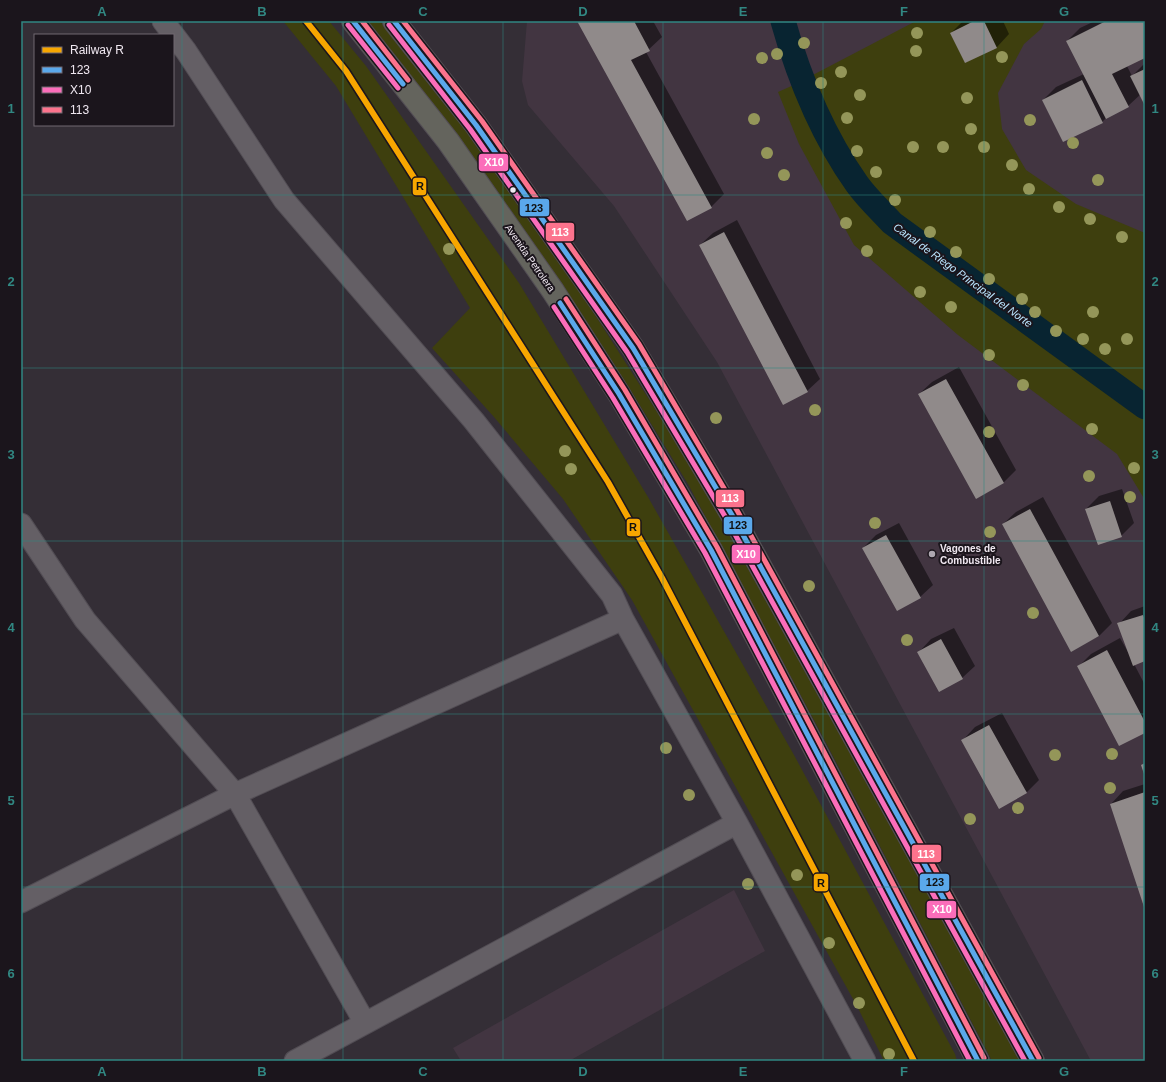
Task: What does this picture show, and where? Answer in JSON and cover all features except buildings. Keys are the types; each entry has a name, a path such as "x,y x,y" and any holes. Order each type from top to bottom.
{"highway":[{"name":"Avenida Petrolera","path":"353,21 448,141 553,291 619,394 711,550 978,1061"},
{"path":"394,21 476,125 633,348 732,516 1033,1061"}],"street":[{"path":"162,21 172,34"},
{"path":"174,36 186,51 284,200 474,421 612,595 623,619 737,823 865,1061"},
{"path":"21,524 85,620 235,794 365,1023"},
{"path":"21,902 235,794 623,619"},
{"path":"295,1061 325,1054 365,1023 737,823"}],"shaded area":[{"path":"283,21 329,21 366,66 519,283 648,497 794,755 955,1054 957,1061 884,1061 858,1008 632,600 563,499 494,417 432,348 470,308 336,86"},
{"path":"367,21 380,21 463,125 565,268 691,465 1020,1061 992,1061 824,739 688,484 628,386 567,292 456,134"},
{"path":"527,21 1145,21 1145,1061 1091,1061 717,362 614,206 528,105 522,81"},
{"path":"916,21 1045,21 1041,29 1024,44 998,93 1002,129 1026,170 1076,204 1145,233 1145,398 900,218 861,178 809,77"},
{"path":"796,84 830,156 861,203 904,244 965,291 1117,395 1145,420 1145,500 1117,454 958,335 854,245 799,144 778,92"},
{"path":"734,890 765,951 569,1061 461,1061 453,1048"}],"waterway":[{"name":"Canal de Riego Principal del Norte","path":"783,21 804,85 813,106 845,166 861,189 874,204 892,223 1145,407"}],"rail line":[{"name":"R","path":"306,21 346,71 608,482 662,578 914,1061"}],"transit line":[{"name":"123","path":"353,21 403,84"},
{"name":"113","path":"362,21 408,80"},
{"name":"123","path":"394,21 476,125 633,348 732,515 1033,1061"},
{"name":"113","path":"403,21 482,121 639,344 738,512 1039,1058"},
{"name":"X10","path":"348,25 398,88"},
{"name":"X10","path":"389,25 470,129 627,352 726,518 1025,1061"},
{"name":"113","path":"566,299 625,390 717,547 984,1058"},
{"name":"123","path":"560,303 619,394 711,550 978,1061"},
{"name":"X10","path":"554,307 613,398 705,553 970,1061"}],"place":[{"name":"Vagones de Combustible","path":"932,554"}]}
